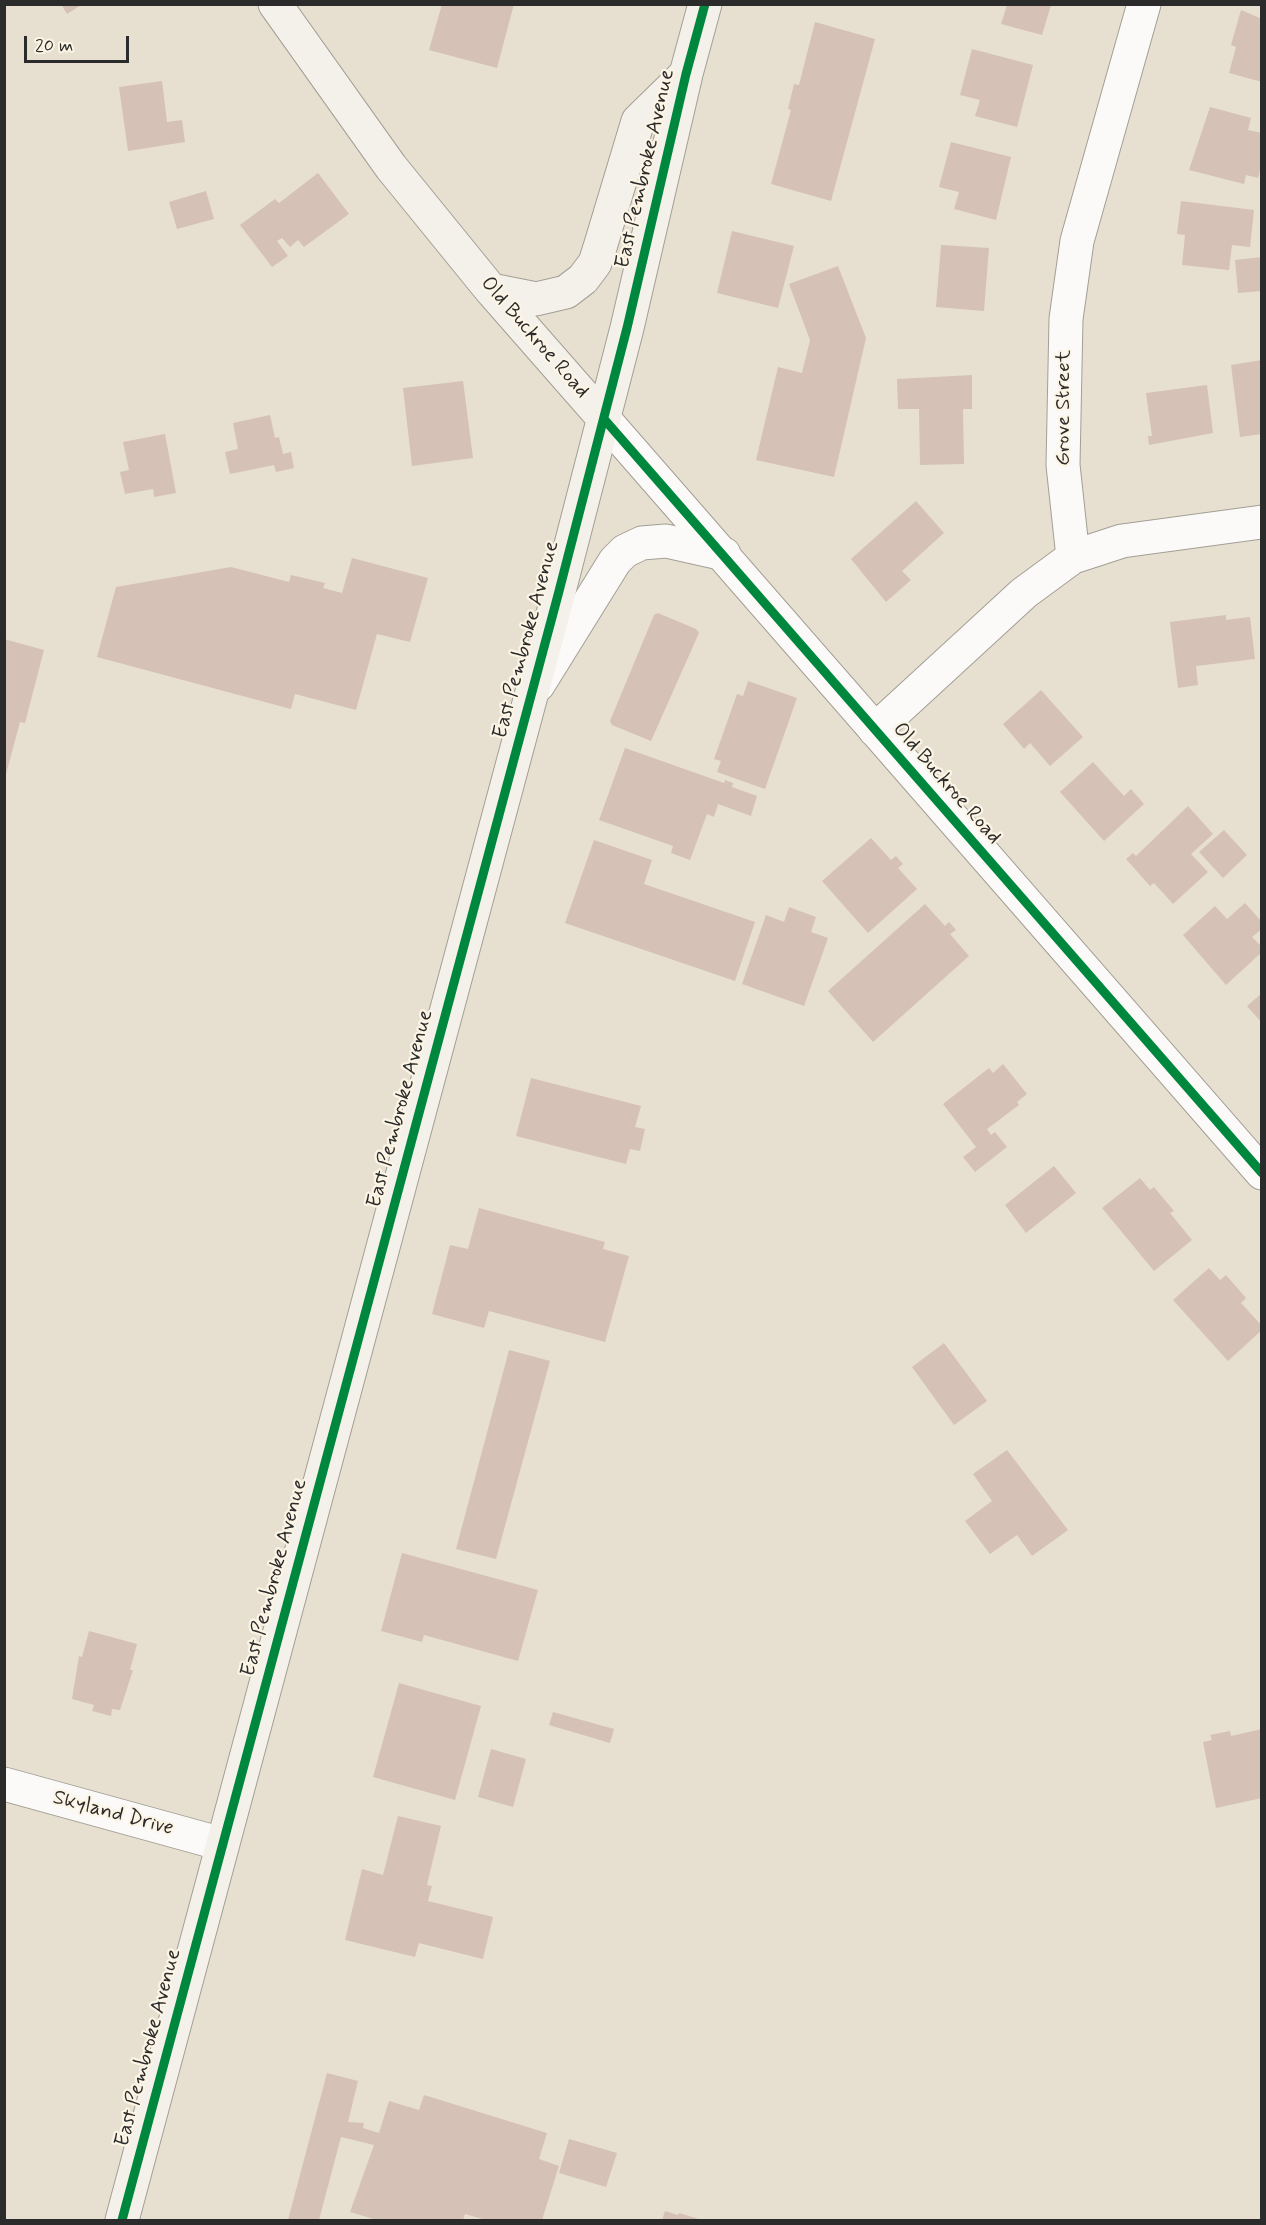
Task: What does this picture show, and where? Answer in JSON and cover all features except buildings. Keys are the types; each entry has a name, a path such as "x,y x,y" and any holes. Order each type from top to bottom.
{"main road":[{"name":"Old Buckroe Road","path":"275,4 391,167 491,290 604,419"},
{"name":"East Pembroke Avenue","path":"122,2220 604,419 686,74 705,4"},
{"path":"491,290 536,299 566,292 583,279 595,263 602,244 638,121 686,74"}],"street":[{"name":"Grove Street","path":"1073,557 1064,465 1066,319 1077,241 1143,4"},
{"name":"Old Buckroe Road","path":"604,419 1262,1173"},
{"path":"875,730 1024,593 1073,557 1122,541 1262,522"},
{"path":"531,695 615,561 625,551 642,543 666,541 724,554"},
{"name":"Skyland Drive","path":"4,1784 222,1844"}],"cycle path":[{"path":"122,2220 558,595 627,328 686,74 705,4"},
{"path":"604,419 1262,1173"}]}
